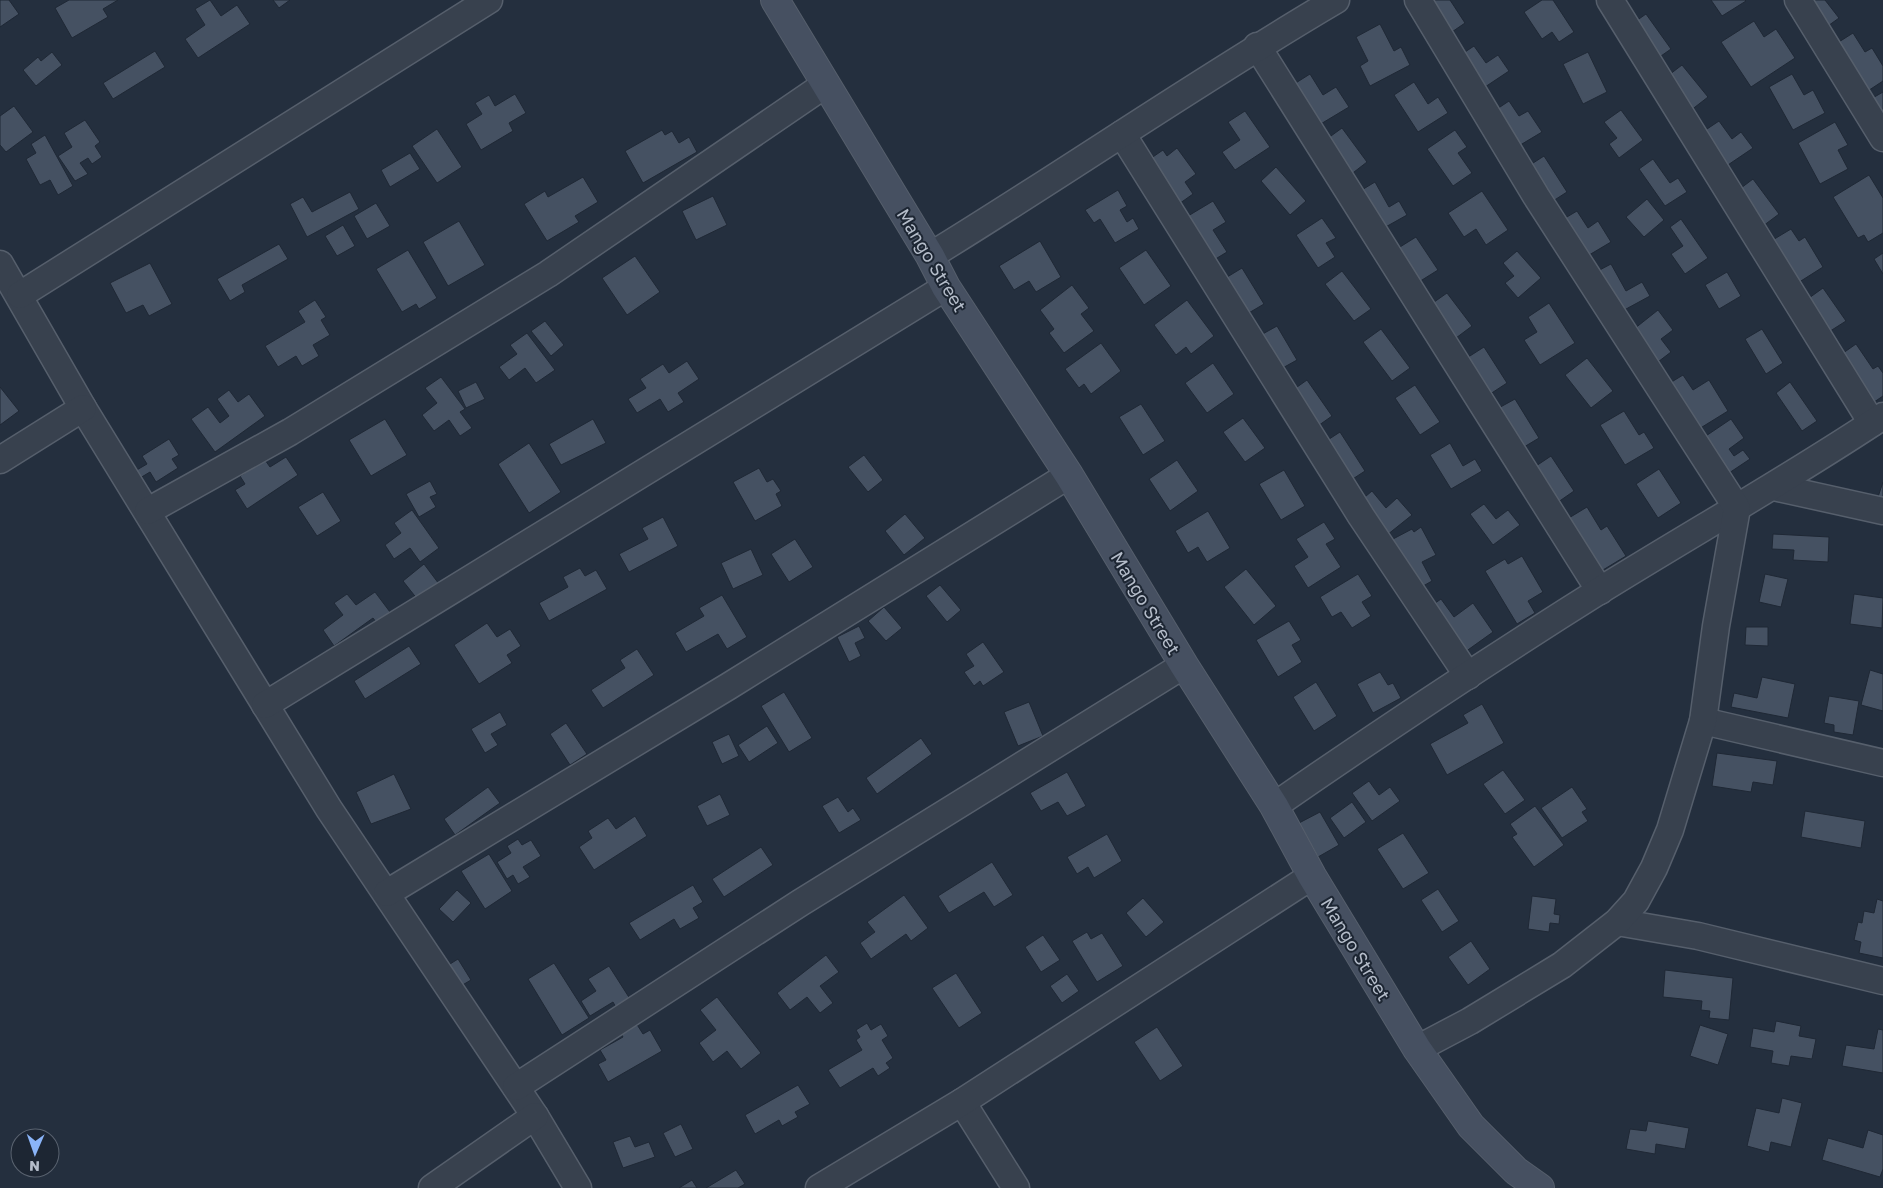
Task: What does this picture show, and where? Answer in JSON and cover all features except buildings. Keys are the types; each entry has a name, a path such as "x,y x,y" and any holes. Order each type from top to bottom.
{"main road":[{"name":"Mango Street","path":"775,0 930,256 946,287 1069,475 1184,664 1274,806 1312,876 1417,1049 1471,1126 1516,1171 1540,1188"}],"street":[{"path":"20,296 489,0"},
{"path":"930,256 1257,46 1336,0"},
{"path":"1417,1049 1470,1021 1562,965 1617,922 1636,901 1654,868 1670,830 1703,721 1716,626 1736,508 1536,196 1418,0"},
{"path":"1274,806 1468,676 1600,591 1774,487 1878,420 1610,0"},
{"path":"1798,0 1883,138"},
{"path":"1257,46 1600,591"},
{"path":"148,511 290,432 548,274 826,84"},
{"path":"1122,134 1361,516 1468,676"},
{"path":"0,264 83,408 330,809 535,1116 578,1188"},
{"path":"265,705 946,287"},
{"path":"0,460 83,408"},
{"path":"387,893 729,686 1069,475"},
{"path":"1774,487 1883,511"},
{"path":"516,1088 808,898 1184,664"},
{"path":"1703,721 1883,763"},
{"path":"819,1188 962,1102 1312,876"},
{"path":"1617,922 1698,936 1883,981"},
{"path":"962,1102 1016,1188"},
{"path":"432,1188 535,1116"}]}
